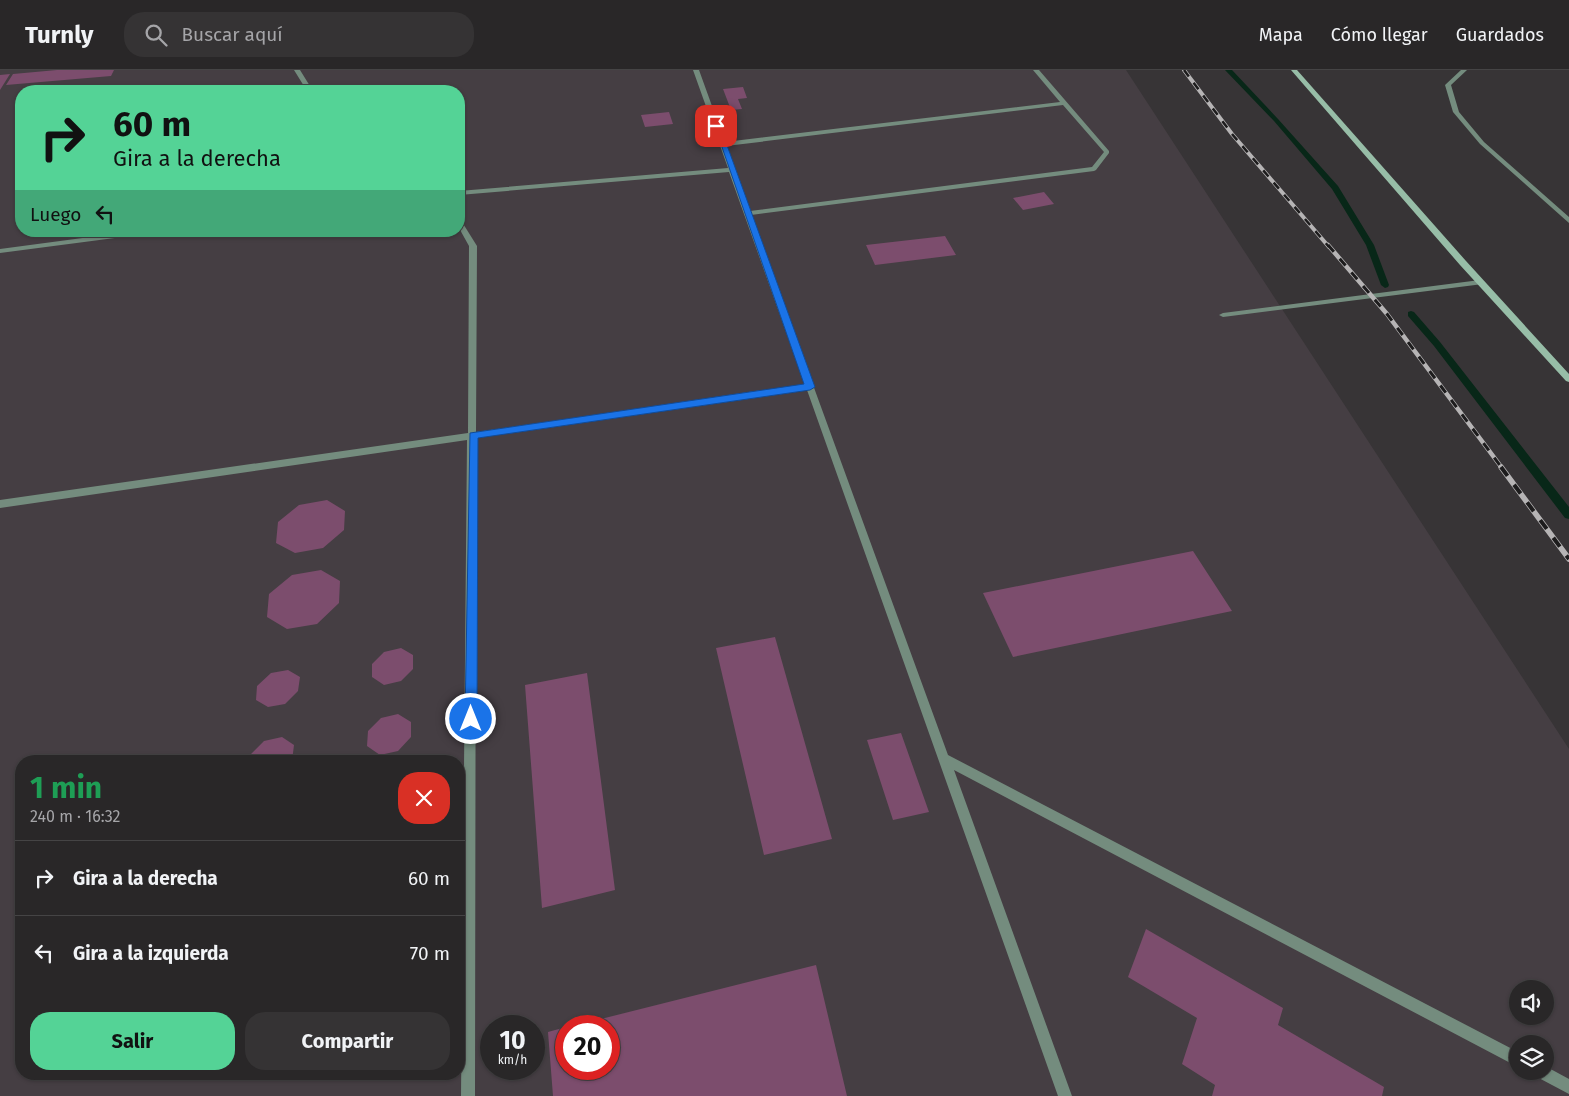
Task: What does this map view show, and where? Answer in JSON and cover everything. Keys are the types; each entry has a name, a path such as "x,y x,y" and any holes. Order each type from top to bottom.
{"main road":[{"path":"1294,70 1480,282 1569,380"}],"lane":[{"path":"297,70 306,85"},
{"path":"696,70 1065,1096"},
{"path":"747,213 1094,169 1107,152 1036,70"},
{"path":"1464,70 1448,85 1456,112 1482,143 1569,221"},
{"path":"723,144 1065,103"},
{"path":"465,192 732,170"},
{"path":"465,232 474,246 468,1096"},
{"path":"0,251 107,237"},
{"path":"1223,315 1480,282"},
{"path":"0,504 810,387"},
{"path":"944,759 1509,1055"},
{"path":"1554,1079 1569,1087"}],"shaded area":[{"path":"0,70 1126,70 1569,749 1569,1096 0,1096"}],"building":[{"path":"57,70 114,70 111,76 6,85 13,74"},
{"path":"10,74 0,90 0,75"},
{"path":"743,87 747,98 738,99 742,109 731,110 723,89"},
{"path":"669,112 673,124 645,127 641,115"},
{"path":"1044,192 1054,204 1023,210 1013,198"},
{"path":"945,236 956,255 875,265 866,245"},
{"path":"327,500 345,511 344,530 323,548 295,553 276,543 278,522 299,505"},
{"path":"1193,551 1232,611 1013,657 983,593"},
{"path":"321,570 340,581 339,603 317,624 287,629 267,617 269,594 292,575"},
{"path":"775,637 832,839 764,855 716,648"},
{"path":"401,648 413,655 413,669 401,681 384,685 372,677 372,664 384,652"},
{"path":"288,670 300,677 298,691 285,704 268,707 256,700 257,686 271,673"},
{"path":"587,673 615,890 542,908 525,685"},
{"path":"398,714 411,722 411,737 398,751 380,755 367,746 368,731 381,718"},
{"path":"901,733 929,812 893,820 867,740"},
{"path":"282,737 294,745 293,755 250,755 264,741"},
{"path":"1146,929 1283,1008 1278,1025 1384,1087 1382,1096 1212,1096 1215,1085 1182,1064 1197,1018 1128,977"},
{"path":"816,965 847,1096 553,1096 548,1032 555,1030 555,1080 620,1080 620,1015 617,1015"}],"waterway":[{"path":"1228,70 1276,120 1335,188 1370,245 1385,285"},
{"path":"1411,314 1437,344 1569,515"}],"railway":[{"path":"1184,70 1232,134 1329,247"},
{"path":"1328,245 1387,314 1502,468"},
{"path":"1501,467 1569,559"}],"route":[{"path":"471,719 473,436 810,387 716,126"}]}
